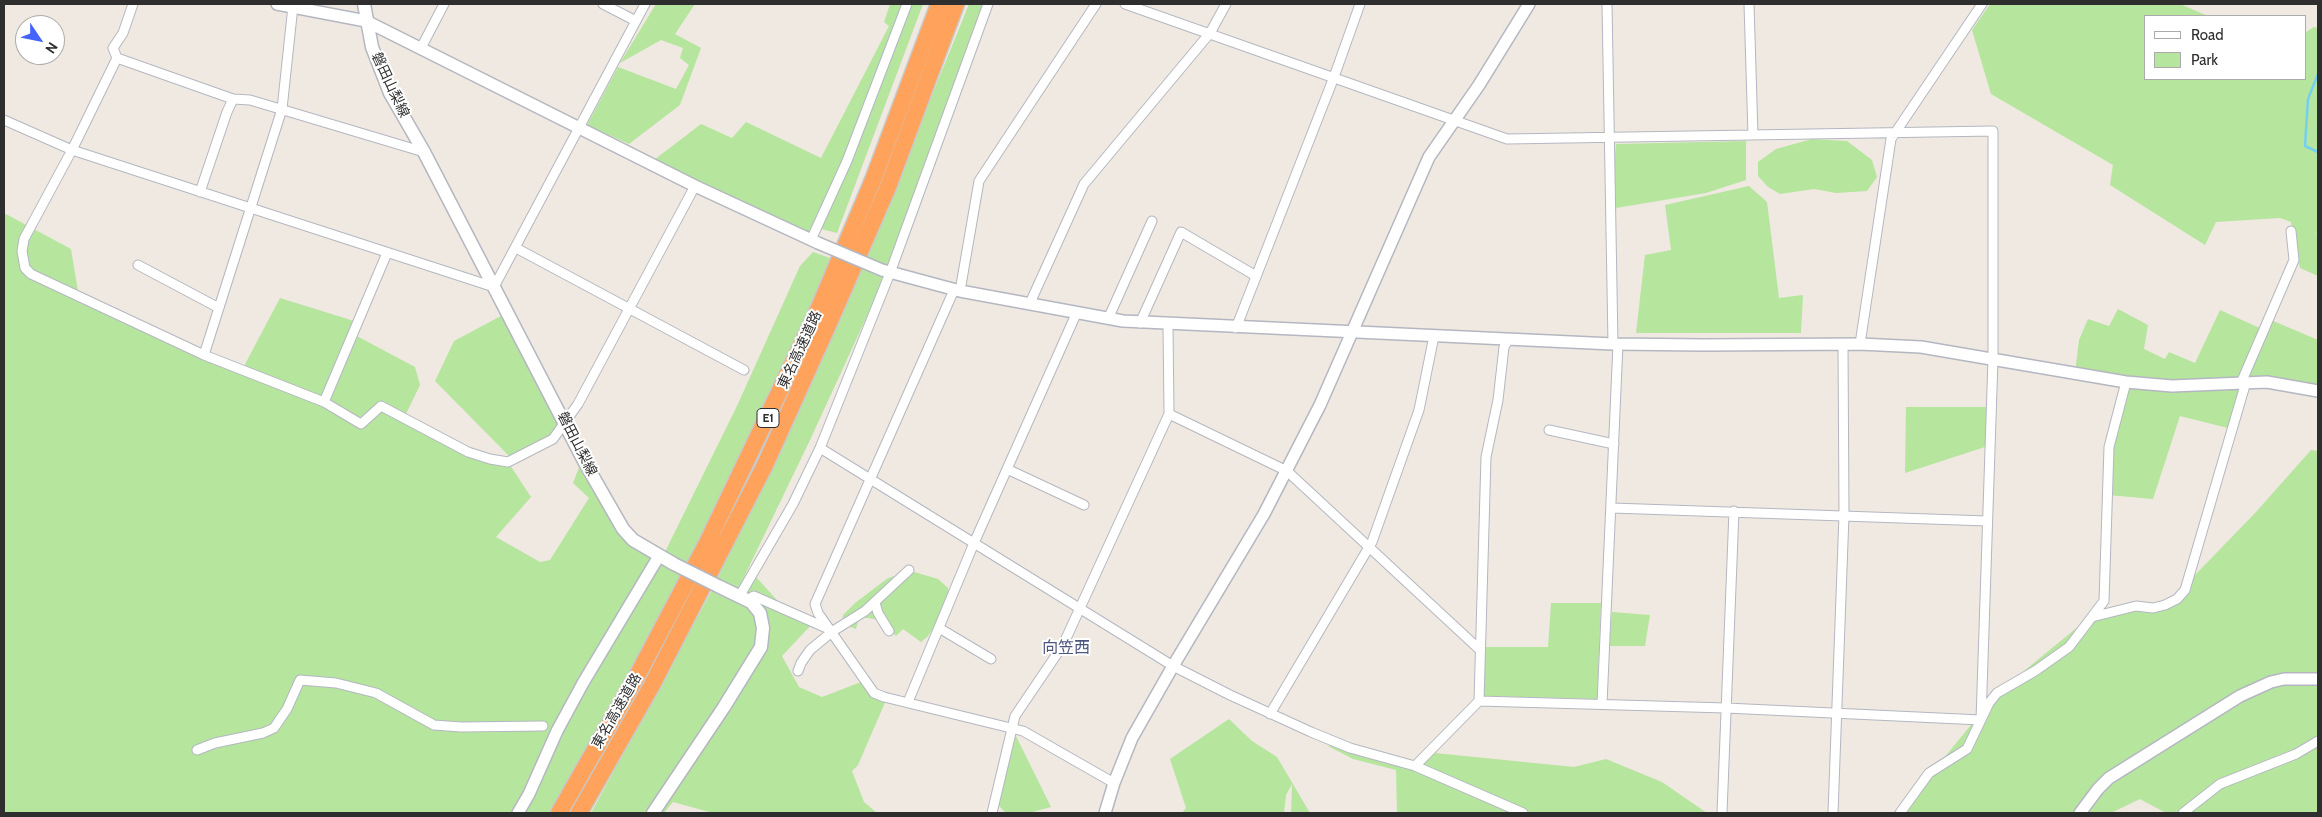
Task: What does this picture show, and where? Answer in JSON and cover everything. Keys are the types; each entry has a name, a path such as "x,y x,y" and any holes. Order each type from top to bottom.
{"highway":[{"name":"東名高速道路","path":"559,813 637,676 707,543 815,317 873,180 939,4"},
{"name":"東名高速道路","path":"579,813 652,684 765,465 830,323 888,187 956,4"}],"main road":[{"name":"磐田山梨線","path":"364,4 372,47 390,93 424,152 623,530 633,540 659,556 743,598 760,613 763,628 761,647 724,707 653,813"}],"street":[{"path":"133,4 123,33 113,48 117,58 72,150 24,239 22,251 25,268 31,274 204,355 324,402 361,424 381,406 468,452 508,462 553,439 566,423 695,186"},
{"path":"277,4 366,21 695,186 815,241 886,272 957,290 1108,318 1168,325 1615,344 1704,346 1860,344 1921,347 2126,382 2172,386 2267,382 2318,391"},
{"path":"421,48 444,4"},
{"path":"603,4 636,22"},
{"path":"4,120 72,150 494,287 645,4"},
{"path":"815,241 907,4"},
{"path":"743,598 793,504 820,448 988,4"},
{"path":"1096,4 980,181 957,290 815,604 818,613 833,631 874,693 1023,731 1114,783"},
{"path":"1125,4 1507,140 1993,131 1993,359 1981,720"},
{"path":"1030,303 1084,184 1210,33 1226,4"},
{"path":"1236,328 1334,78 1360,4"},
{"path":"1105,813 1114,783 1132,738 1264,514 1320,405 1429,157 1478,85 1529,4"},
{"path":"1602,704 1612,508 1615,344 1607,4"},
{"path":"1749,4 1753,135"},
{"path":"1860,344 1891,139 1982,4"},
{"path":"204,355 282,109 293,6"},
{"path":"117,58 233,98 250,100 282,109 424,152"},
{"path":"200,192 233,98"},
{"path":"1108,318 1152,221"},
{"path":"2092,617 2136,606 2153,608 2166,606 2177,600 2185,590 2244,382 2294,260 2291,231"},
{"path":"1140,322 1181,232 1256,276"},
{"path":"516,248 744,370"},
{"path":"324,402 387,253"},
{"path":"138,265 219,308"},
{"path":"908,702 974,543 1077,312"},
{"path":"992,813 1015,716 1063,645 1169,414 1168,325"},
{"path":"1270,714 1368,548 1419,410 1434,336"},
{"path":"1415,766 1479,701 1486,457 1498,400 1504,347 1508,340"},
{"path":"1833,813 1844,515 1843,344"},
{"path":"1900,813 1930,773 1968,749 1989,702 1997,693 2035,671 2069,647 2104,601 2109,447 2126,382"},
{"path":"1169,414 1287,471 1480,650"},
{"path":"1549,430 1614,444"},
{"path":"820,448 1173,666 1270,714 1350,748 1415,766 1523,813"},
{"path":"1007,469 1084,505"},
{"path":"1612,508 1987,520"},
{"path":"1722,813 1734,512"},
{"path":"518,813 583,683 659,556"},
{"path":"798,671 800,662 810,650 833,631 875,603 910,570"},
{"path":"743,598 754,596 833,631"},
{"path":"875,603 889,631"},
{"path":"939,628 991,659"},
{"path":"2080,813 2109,778 2240,696 2271,682 2292,679 2318,679"},
{"path":"198,750 215,743 263,733 274,728 287,709 300,680 336,683 376,693 434,724 461,727 543,726"},
{"path":"1479,701 1726,708 1981,720"},
{"path":"2183,813 2220,784 2296,754 2318,740"}],"green space":[{"path":"656,4 695,4 675,34 701,48 680,105 629,144 587,125 618,67 676,89 689,65 680,58 683,48 661,40 620,63"},
{"path":"890,4 923,4 837,233 817,228 806,238 650,163 701,124 732,138 746,122 821,158 889,26 884,22"},
{"path":"969,4 983,4 921,189 884,279 810,440 733,600 756,577 786,610 814,622 782,656 799,687 822,697 861,682 887,698 858,765 852,771 864,802 877,813 713,813 673,802 664,813 591,813 711,592 873,241"},
{"path":"1990,4 2180,4 2206,15 2144,15 2144,80 2307,80 2307,31 2314,27 2318,28 2318,234 2314,233 2318,235 2318,276 2300,268 2291,222 2280,218 2216,222 2205,245 2110,185 2113,165 1991,94 1972,30"},
{"path":"1812,139 1847,141 1872,160 1877,177 1867,191 1836,193 1814,189 1780,194 1768,187 1758,176 1758,162 1776,149"},
{"path":"1746,141 1746,180 1706,193 1610,209 1616,144"},
{"path":"1749,186 1767,202 1779,298 1803,295 1801,333 1636,333 1645,255 1671,250 1665,205"},
{"path":"4,213 71,249 80,303 126,319 242,370 280,298 354,321 353,334 415,367 420,385 406,414 382,402 381,406 453,444 510,465 531,497 496,537 540,562 550,560 589,498 573,483 581,462 622,528 660,562 737,406 800,266 813,252 833,259 710,527 550,813 4,813"},
{"path":"2118,309 2148,325 2144,349 2165,359 2169,352 2195,363 2220,310 2264,330 2241,383 2236,430 2180,416 2153,499 2108,495 2109,447 2125,386 2075,373 2079,340 2088,319 2109,326"},
{"path":"501,316 561,425 551,440 510,457 435,381 454,341"},
{"path":"2271,320 2318,340 2318,391 2246,382"},
{"path":"1906,407 1987,407 1985,447 1905,473"},
{"path":"2311,450 2318,451 2318,813 2166,813 2140,799 2111,813 1899,813 1997,693 2096,612 2166,605 2256,512"},
{"path":"911,571 938,579 948,588 948,606 928,636 921,642 903,629 896,636 886,625 875,619 859,617 856,629 842,624 843,615 855,603 888,578"},
{"path":"1551,603 1601,603 1597,699 1482,696 1486,647 1548,647"},
{"path":"1612,612 1650,615 1645,646 1609,646"},
{"path":"1229,719 1252,741 1277,757 1310,813 1291,813 1292,784 1286,795 1284,813 1182,813 1186,808 1170,759"},
{"path":"1012,728 1051,807 1029,813 1006,813 995,802"},
{"path":"1338,743 1412,765 1435,753 1574,767 1606,759 1662,782 1707,813 1397,813 1396,770 1353,759 1328,746"}],"waterway":[{"path":"2318,74 2308,99 2305,146 2318,152"}],"district":[{"name":"向笠西","path":"1066,648"}]}
